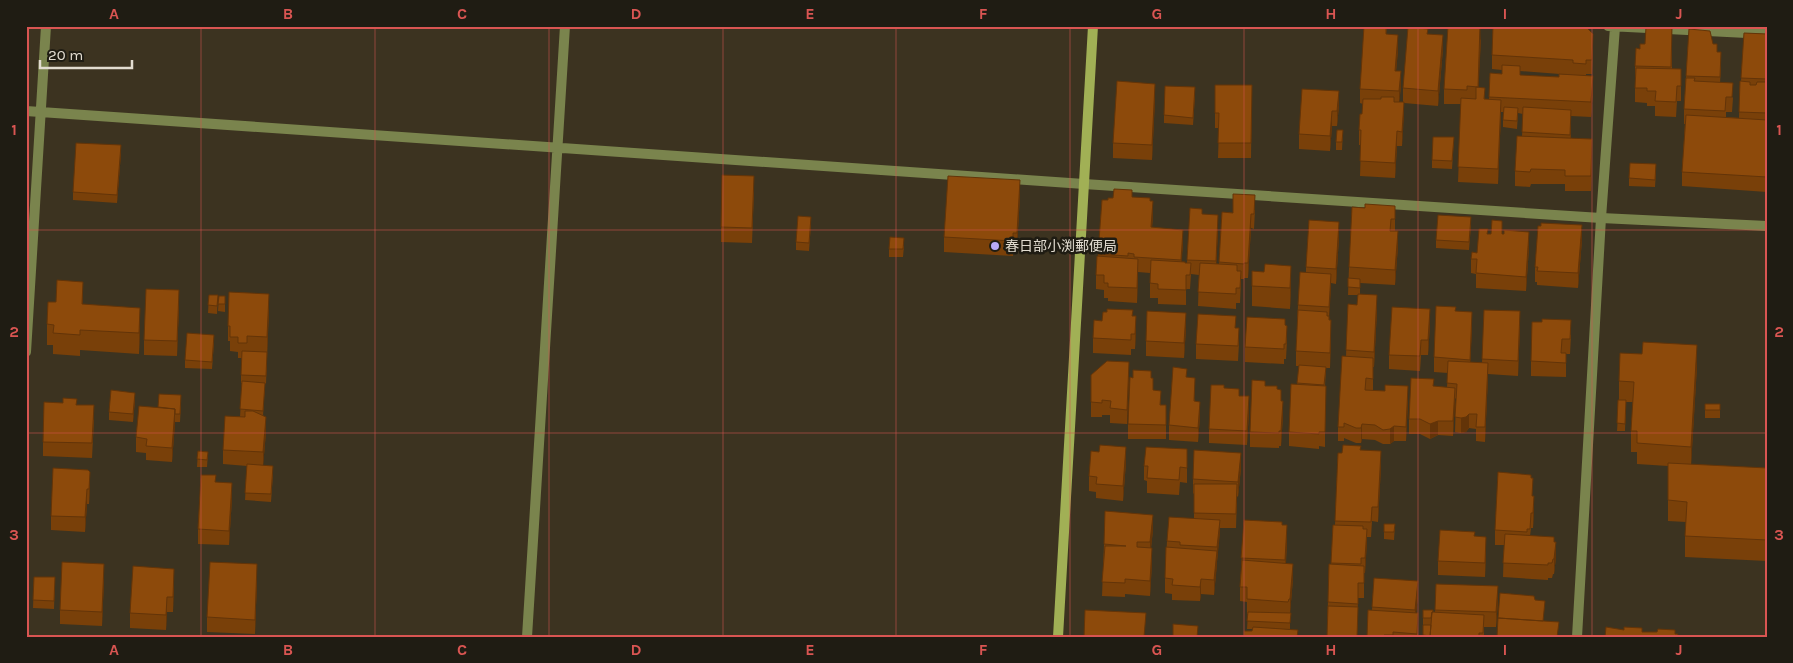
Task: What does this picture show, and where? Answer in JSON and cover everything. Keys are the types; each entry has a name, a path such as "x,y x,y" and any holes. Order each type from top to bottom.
{"street":[{"path":"26,352 46,26"},
{"path":"527,637 565,26"},
{"path":"1058,637 1093,26"},
{"path":"1608,26 1767,34"},
{"path":"1577,637 1601,218 1615,27"},
{"path":"26,111 1084,184 1601,218 1767,226"}],"building":[{"path":"1364,26 1386,26 1386,34 1398,35 1395,71 1401,71 1399,91 1360,89"},
{"path":"1448,26 1480,26 1478,87 1467,86 1467,90 1444,89"},
{"path":"1493,26 1585,26 1593,34 1592,60 1586,60 1586,64 1573,63 1573,60 1492,55"},
{"path":"1408,27 1428,29 1427,34 1443,35 1438,91 1403,88"},
{"path":"1646,27 1672,27 1671,67 1635,66 1636,48 1640,49 1640,44 1645,44"},
{"path":"1689,29 1710,31 1713,44 1717,44 1717,52 1721,52 1720,77 1686,76"},
{"path":"1744,33 1767,34 1767,79 1741,78"},
{"path":"1502,65 1520,66 1520,75 1559,77 1559,74 1593,76 1591,102 1489,97 1490,73 1502,74"},
{"path":"1636,68 1681,69 1681,86 1677,86 1676,102 1655,101 1656,91 1647,91 1647,88 1635,88"},
{"path":"1686,78 1695,78 1694,81 1733,83 1732,97 1726,97 1725,111 1684,109"},
{"path":"1117,81 1155,84 1152,145 1113,143"},
{"path":"1740,81 1750,82 1750,85 1756,85 1757,82 1767,82 1767,113 1739,112"},
{"path":"1215,85 1252,85 1251,143 1218,143 1219,113 1215,113"},
{"path":"1165,86 1195,87 1193,118 1164,115"},
{"path":"1476,87 1485,88 1484,99 1501,100 1498,169 1458,167 1461,98 1476,99"},
{"path":"1302,89 1339,91 1337,111 1332,111 1330,136 1299,134"},
{"path":"1381,97 1394,97 1394,102 1404,102 1402,132 1397,131 1395,163 1360,161 1361,130 1359,130 1363,99 1381,99"},
{"path":"1504,107 1518,108 1517,121 1503,120"},
{"path":"1523,107 1571,110 1570,135 1522,132"},
{"path":"1686,115 1767,120 1767,177 1682,172"},
{"path":"1337,130 1343,130 1342,142 1336,142"},
{"path":"1517,136 1592,139 1591,176 1565,176 1565,170 1531,169 1530,172 1515,171"},
{"path":"1433,137 1454,137 1452,161 1432,160"},
{"path":"76,143 121,145 117,195 73,192"},
{"path":"1630,163 1656,164 1655,180 1629,178"},
{"path":"722,175 754,176 752,228 721,227"},
{"name":"春日部小渕郵便局","path":"948,176 1020,180 1017,233 1013,233 1013,241 944,237"},
{"path":"1114,189 1132,190 1132,197 1150,198 1150,201 1153,201 1151,227 1183,230 1181,260 1134,257 1134,254 1128,253 1128,256 1098,254 1102,200 1113,198"},
{"path":"1233,194 1255,195 1254,214 1251,214 1248,263 1244,264 1219,262 1222,212 1233,213"},
{"path":"1365,204 1395,206 1395,219 1391,219 1390,231 1398,231 1395,270 1349,267 1352,207 1365,208"},
{"path":"1190,208 1202,209 1202,214 1218,215 1216,261 1187,260"},
{"path":"1438,215 1471,217 1469,242 1436,240"},
{"path":"798,216 811,217 809,243 796,242"},
{"path":"1309,220 1339,222 1336,269 1306,267"},
{"path":"1492,220 1502,221 1502,234 1504,234 1504,230 1529,232 1526,277 1476,273 1477,259 1471,259 1472,252 1477,253 1479,229 1488,229 1487,234 1491,234"},
{"path":"1541,223 1582,225 1578,273 1537,271 1538,267 1535,267 1538,226 1541,226"},
{"path":"890,237 904,238 903,249 889,249"},
{"path":"1097,256 1138,259 1137,288 1108,287 1108,283 1104,283 1104,275 1096,275"},
{"path":"1151,260 1191,263 1190,275 1186,275 1186,290 1158,289 1158,284 1150,283"},
{"path":"1200,263 1237,265 1237,271 1241,271 1240,288 1236,288 1236,294 1198,292"},
{"path":"1265,264 1291,266 1290,288 1252,286 1252,271 1264,272"},
{"path":"1300,272 1331,274 1329,307 1298,305"},
{"path":"1348,278 1360,279 1360,288 1348,287"},
{"path":"57,280 83,282 82,304 140,308 139,333 80,330 80,335 53,333 54,325 47,324 48,302 56,302"},
{"path":"146,289 179,290 177,341 144,340"},
{"path":"229,292 269,294 267,337 247,336 247,343 238,343 238,337 230,337 230,326 228,326"},
{"path":"1358,294 1377,295 1374,352 1346,350 1348,304 1357,305"},
{"path":"209,295 218,295 217,306 208,305"},
{"path":"219,296 225,296 225,304 218,304"},
{"path":"1436,306 1456,307 1455,311 1472,312 1470,360 1434,357"},
{"path":"1392,307 1430,309 1428,340 1421,340 1420,356 1389,355"},
{"path":"1107,309 1133,310 1132,316 1136,316 1135,334 1131,334 1131,340 1093,338 1094,320 1102,321 1103,312 1107,312"},
{"path":"1298,310 1327,312 1329,320 1331,320 1330,353 1296,351"},
{"path":"1484,310 1520,311 1518,361 1482,359"},
{"path":"1147,311 1186,313 1184,343 1146,341"},
{"path":"1198,314 1236,316 1235,328 1239,328 1238,346 1196,344"},
{"path":"1247,317 1285,319 1285,325 1287,326 1284,349 1245,347"},
{"path":"1542,319 1571,320 1570,339 1562,339 1561,353 1566,353 1566,363 1531,361 1532,322 1542,322"},
{"path":"187,333 214,335 212,362 185,360"},
{"path":"1643,342 1697,345 1691,447 1637,443 1637,431 1631,431 1634,382 1619,381 1620,353 1642,354"},
{"path":"242,351 267,352 266,376 241,375"},
{"path":"1342,356 1373,358 1373,379 1366,378 1365,390 1385,391 1385,385 1408,386 1406,427 1394,426 1383,430 1375,425 1362,424 1361,428 1356,428 1344,423 1344,427 1338,427"},
{"path":"1107,361 1129,362 1127,410 1110,408 1111,401 1102,400 1102,403 1091,402 1091,375"},
{"path":"1448,361 1488,363 1485,427 1476,427 1477,414 1469,414 1461,418 1455,417 1457,384 1447,383"},
{"path":"1299,365 1326,367 1324,385 1297,383"},
{"path":"1173,367 1187,369 1186,377 1195,378 1194,401 1200,402 1198,428 1169,425"},
{"path":"1133,370 1151,371 1153,390 1161,391 1160,405 1166,405 1166,425 1128,424 1130,377 1133,378"},
{"path":"1411,378 1434,379 1433,386 1455,388 1453,421 1438,421 1430,424 1420,419 1409,419"},
{"path":"1252,380 1265,381 1265,386 1277,386 1277,389 1281,390 1281,401 1283,401 1281,431 1279,433 1250,432"},
{"path":"242,381 265,383 263,411 240,409"},
{"path":"1291,384 1326,386 1325,432 1319,432 1319,434 1289,432"},
{"path":"1211,385 1224,385 1224,388 1239,389 1239,396 1249,396 1247,431 1209,429"},
{"path":"111,390 135,393 133,414 109,412"},
{"path":"159,394 181,395 180,414 175,414 175,409 158,407"},
{"path":"63,398 77,399 76,405 94,405 92,443 43,442 44,402 63,403"},
{"path":"1618,400 1626,400 1625,424 1617,423"},
{"path":"1705,404 1720,404 1720,410 1705,410"},
{"path":"139,406 175,409 172,448 146,446 147,439 136,437"},
{"path":"245,411 253,411 266,417 263,452 223,450 225,416 245,417"},
{"path":"1100,445 1126,447 1123,486 1096,484 1097,477 1089,476 1091,451 1099,452"},
{"path":"1343,445 1361,446 1360,450 1381,451 1378,507 1372,507 1371,522 1335,521 1338,453 1342,453"},
{"path":"1146,447 1187,449 1187,468 1180,467 1179,480 1147,478 1148,466 1144,466"},
{"path":"1194,450 1241,453 1238,482 1193,479"},
{"path":"198,451 208,452 207,460 197,459"},
{"path":"1668,463 1767,468 1767,540 1685,536 1687,502 1668,500"},
{"path":"247,464 273,466 271,494 245,493"},
{"path":"53,468 88,470 90,472 85,517 51,516"},
{"path":"1498,472 1531,475 1531,478 1533,478 1533,513 1531,513 1530,529 1527,529 1527,532 1495,530"},
{"path":"201,475 216,475 215,482 232,483 229,531 198,529"},
{"path":"1194,484 1237,484 1236,514 1194,513"},
{"path":"1105,511 1153,515 1150,542 1137,542 1137,547 1152,548 1150,581 1125,579 1125,583 1102,582 1105,546 1126,546 1104,544"},
{"path":"1169,517 1220,520 1217,547 1180,545 1180,542 1167,541"},
{"path":"1244,520 1282,522 1282,525 1287,525 1285,560 1241,558"},
{"path":"1384,524 1395,524 1394,532 1384,532"},
{"path":"1333,525 1363,526 1363,529 1367,529 1365,558 1361,558 1361,564 1331,563"},
{"path":"1440,530 1475,532 1474,536 1486,537 1485,563 1438,561"},
{"path":"1505,534 1554,537 1554,542 1556,542 1552,563 1548,563 1548,565 1503,563"},
{"path":"1166,547 1217,551 1214,580 1201,579 1200,587 1172,585 1173,579 1165,578"},
{"path":"1242,560 1293,564 1290,599 1288,602 1247,599 1247,587 1240,587"},
{"path":"62,562 104,564 102,612 60,610"},
{"path":"210,562 257,564 255,620 207,617"},
{"path":"1329,564 1364,566 1364,583 1358,583 1358,604 1328,602"},
{"path":"133,566 174,569 173,597 167,597 166,615 130,613"},
{"path":"34,577 55,577 54,601 33,600"},
{"path":"1374,578 1418,581 1415,610 1372,607"},
{"path":"1436,584 1498,586 1496,612 1435,610"},
{"path":"1500,593 1534,596 1535,600 1545,601 1543,621 1498,618"},
{"path":"1328,606 1358,607 1357,637 1327,637"},
{"path":"1085,610 1146,613 1144,637 1084,637"},
{"path":"1368,610 1418,613 1417,634 1393,632 1393,635 1384,635 1384,637 1367,637"},
{"path":"1423,610 1433,610 1431,618 1423,618"},
{"path":"1248,612 1291,613 1290,623 1247,621"},
{"path":"1432,612 1484,615 1483,633 1479,633 1479,637 1430,637"},
{"path":"1498,618 1559,622 1557,637 1497,637"},
{"path":"1173,624 1198,626 1197,637 1173,636"},
{"path":"1423,625 1431,625 1430,636 1423,635"},
{"path":"1253,627 1298,630 1297,637 1244,637 1244,631 1252,631"},
{"path":"1606,627 1624,630 1624,627 1642,628 1642,632 1657,632 1658,629 1675,630 1675,634 1678,634 1677,637 1605,637"}],"place":[{"name":"春日部小渕郵便局","path":"995,246"}]}
